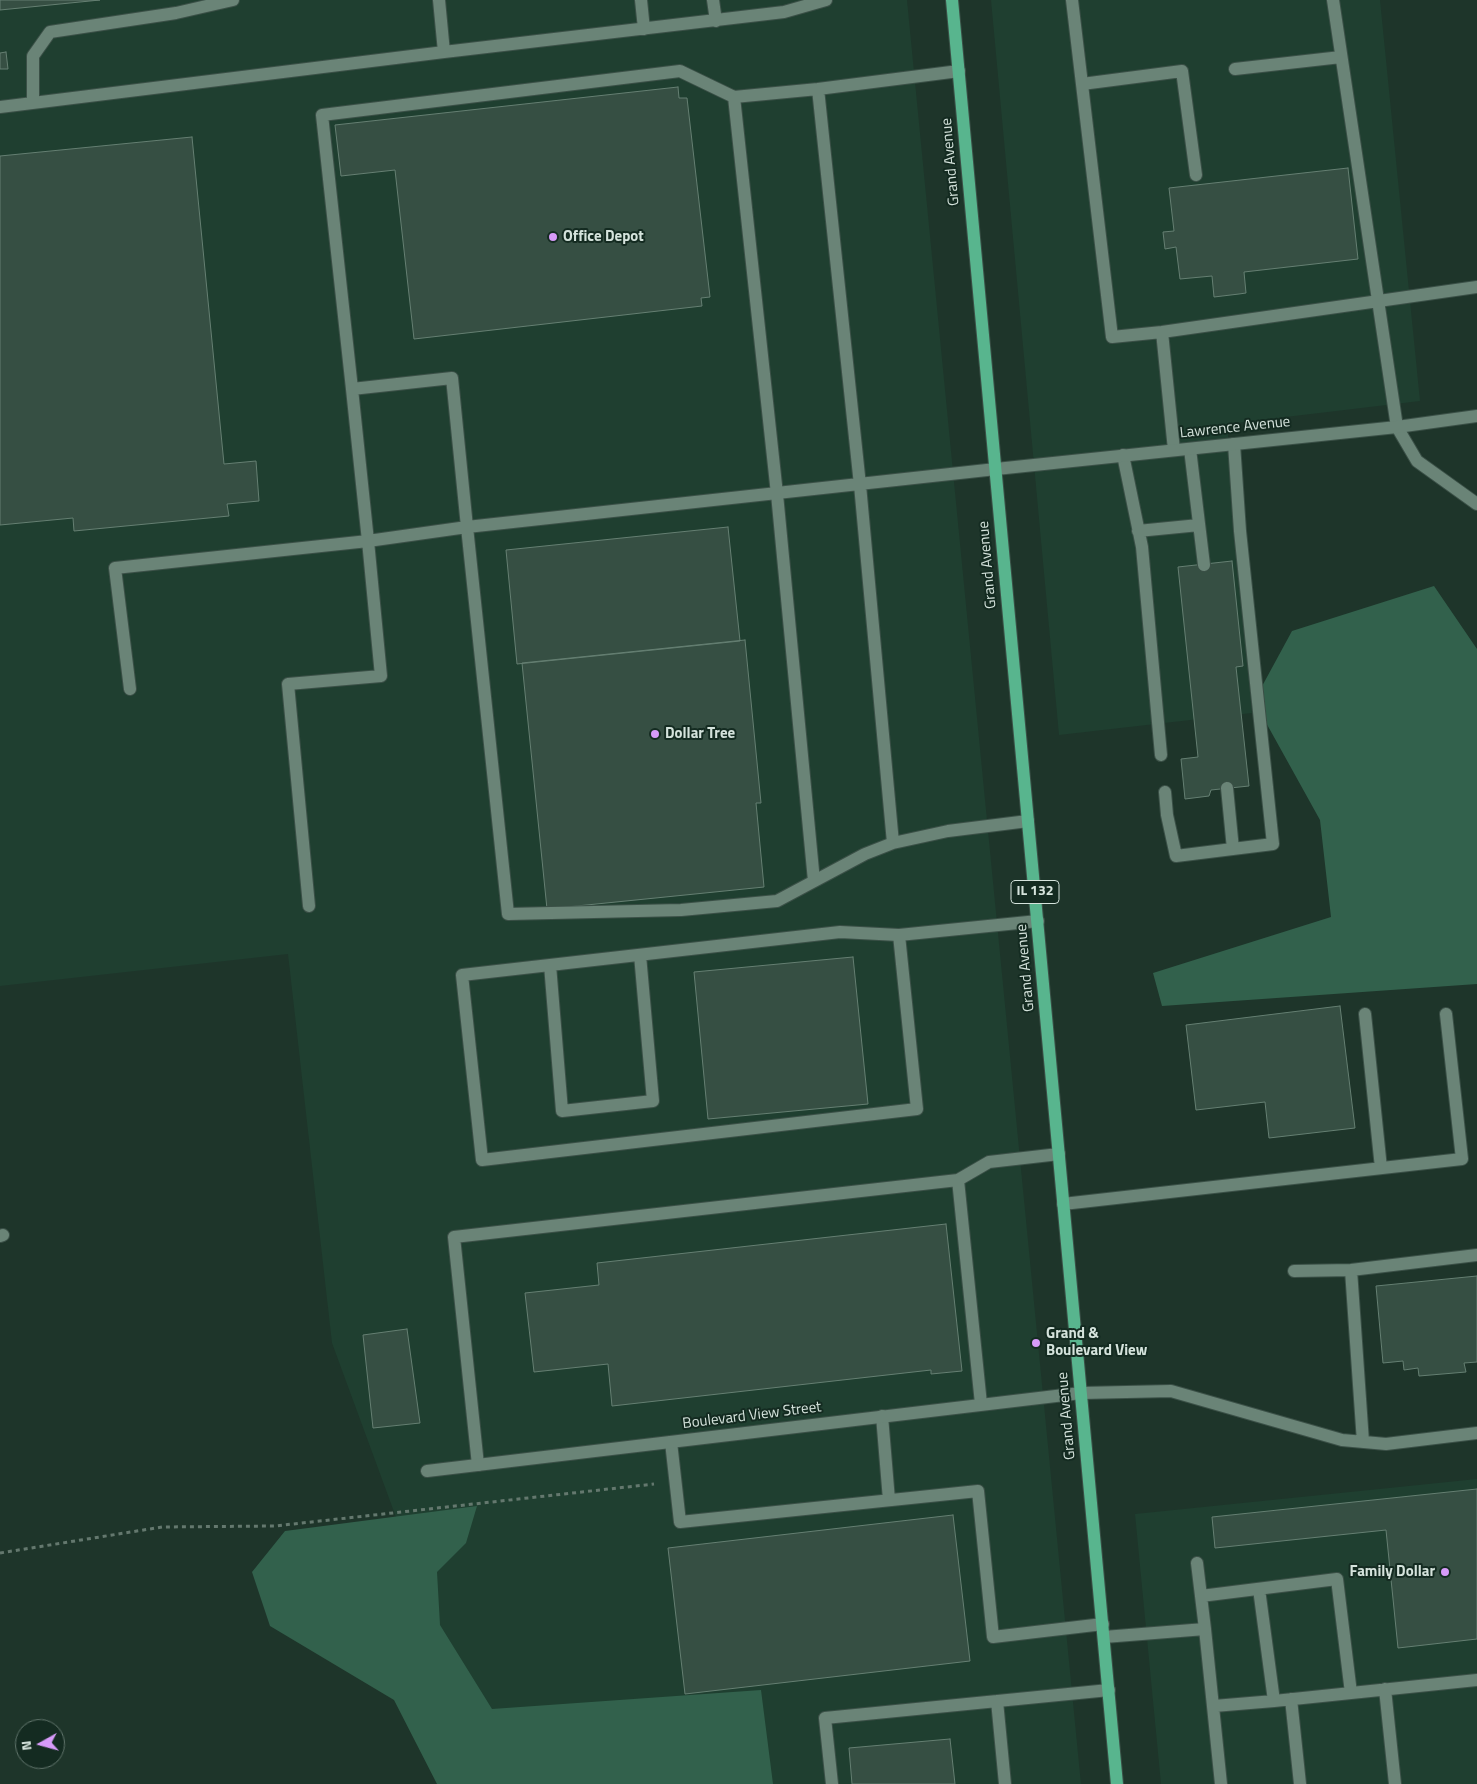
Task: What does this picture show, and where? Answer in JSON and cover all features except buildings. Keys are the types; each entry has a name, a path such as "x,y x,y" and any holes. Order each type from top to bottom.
{"main road":[{"name":"Grand Avenue","path":"952,0 1117,1784"}],"street":[{"path":"34,103 33,56 50,32 176,13 233,0"},
{"path":"439,0 444,52"},
{"path":"641,0 644,30"},
{"path":"714,0 716,21"},
{"path":"0,107 444,52 716,21 784,12 826,0"},
{"path":"1072,0 1112,337 1162,332 1477,287"},
{"path":"1332,0 1397,427 1417,461 1477,504"},
{"path":"1235,69 1341,56"},
{"path":"309,906 288,684 381,676 322,115 680,71 734,97 818,89 959,71"},
{"path":"1082,84 1182,71 1196,175"},
{"path":"818,89 860,485 893,843"},
{"path":"734,97 777,494 814,881"},
{"path":"1162,332 1174,450"},
{"path":"352,389 452,378 508,914 681,910 777,901 865,854 893,843 948,831 1028,821"},
{"name":"Lawrence Avenue","path":"130,689 115,568 368,541 467,527 1397,427 1477,416"},
{"path":"1165,792 1167,816 1176,856 1273,844 1240,531 1234,444"},
{"path":"1190,449 1204,564"},
{"path":"1123,455 1142,547 1161,756"},
{"path":"1138,531 1199,525"},
{"path":"1227,788 1233,849"},
{"path":"899,935 917,1109 482,1160 462,976 840,932 899,935 1038,921"},
{"path":"550,965 562,1111 653,1101 640,955"},
{"path":"1365,1014 1380,1168"},
{"path":"1063,1204 1462,1158 1446,1014"},
{"path":"478,1465 454,1238 958,1180 989,1162 1059,1154"},
{"path":"958,1180 981,1404"},
{"path":"1294,1271 1351,1270 1477,1255"},
{"path":"1351,1270 1363,1442"},
{"name":"Boulevard View Street","path":"427,1471 1081,1393 1172,1391 1342,1440 1386,1444 1477,1434"},
{"path":"882,1416 889,1500"},
{"path":"671,1442 680,1522 978,1491 993,1637 1205,1628"},
{"path":"1197,1563 1221,1784"},
{"path":"1201,1596 1337,1579 1351,1693"},
{"path":"1259,1589 1274,1701"},
{"path":"1214,1706 1477,1680"},
{"path":"1385,1689 1394,1784"},
{"path":"832,1784 825,1718 1108,1690"},
{"path":"1291,1699 1300,1784"},
{"path":"997,1701 1005,1784"}],"path":[{"path":"0,1554 162,1527 275,1526 660,1484"}],"shaded area":[{"path":"0,0 907,0 1081,1784 494,1784 332,1343 288,954 0,986"},
{"path":"991,0 1380,0 1420,401 1227,424 1252,713 1059,735"},
{"path":"1434,586 1477,649 1477,984 1162,1006 1153,973 1331,917 1320,820 1254,701 1292,631"},
{"path":"1477,1479 1477,1784 1161,1784 1135,1514"},
{"path":"477,1506 466,1543 437,1572 440,1625 492,1709 761,1690 773,1784 437,1784 394,1700 270,1626 252,1572 285,1531"}],"place":[{"name":"Office Depot","path":"553,237"},
{"name":"Dollar Tree","path":"655,734"},
{"name":"Grand & Boulevard View","path":"1036,1343"},
{"name":"Family Dollar","path":"1445,1572"}]}
